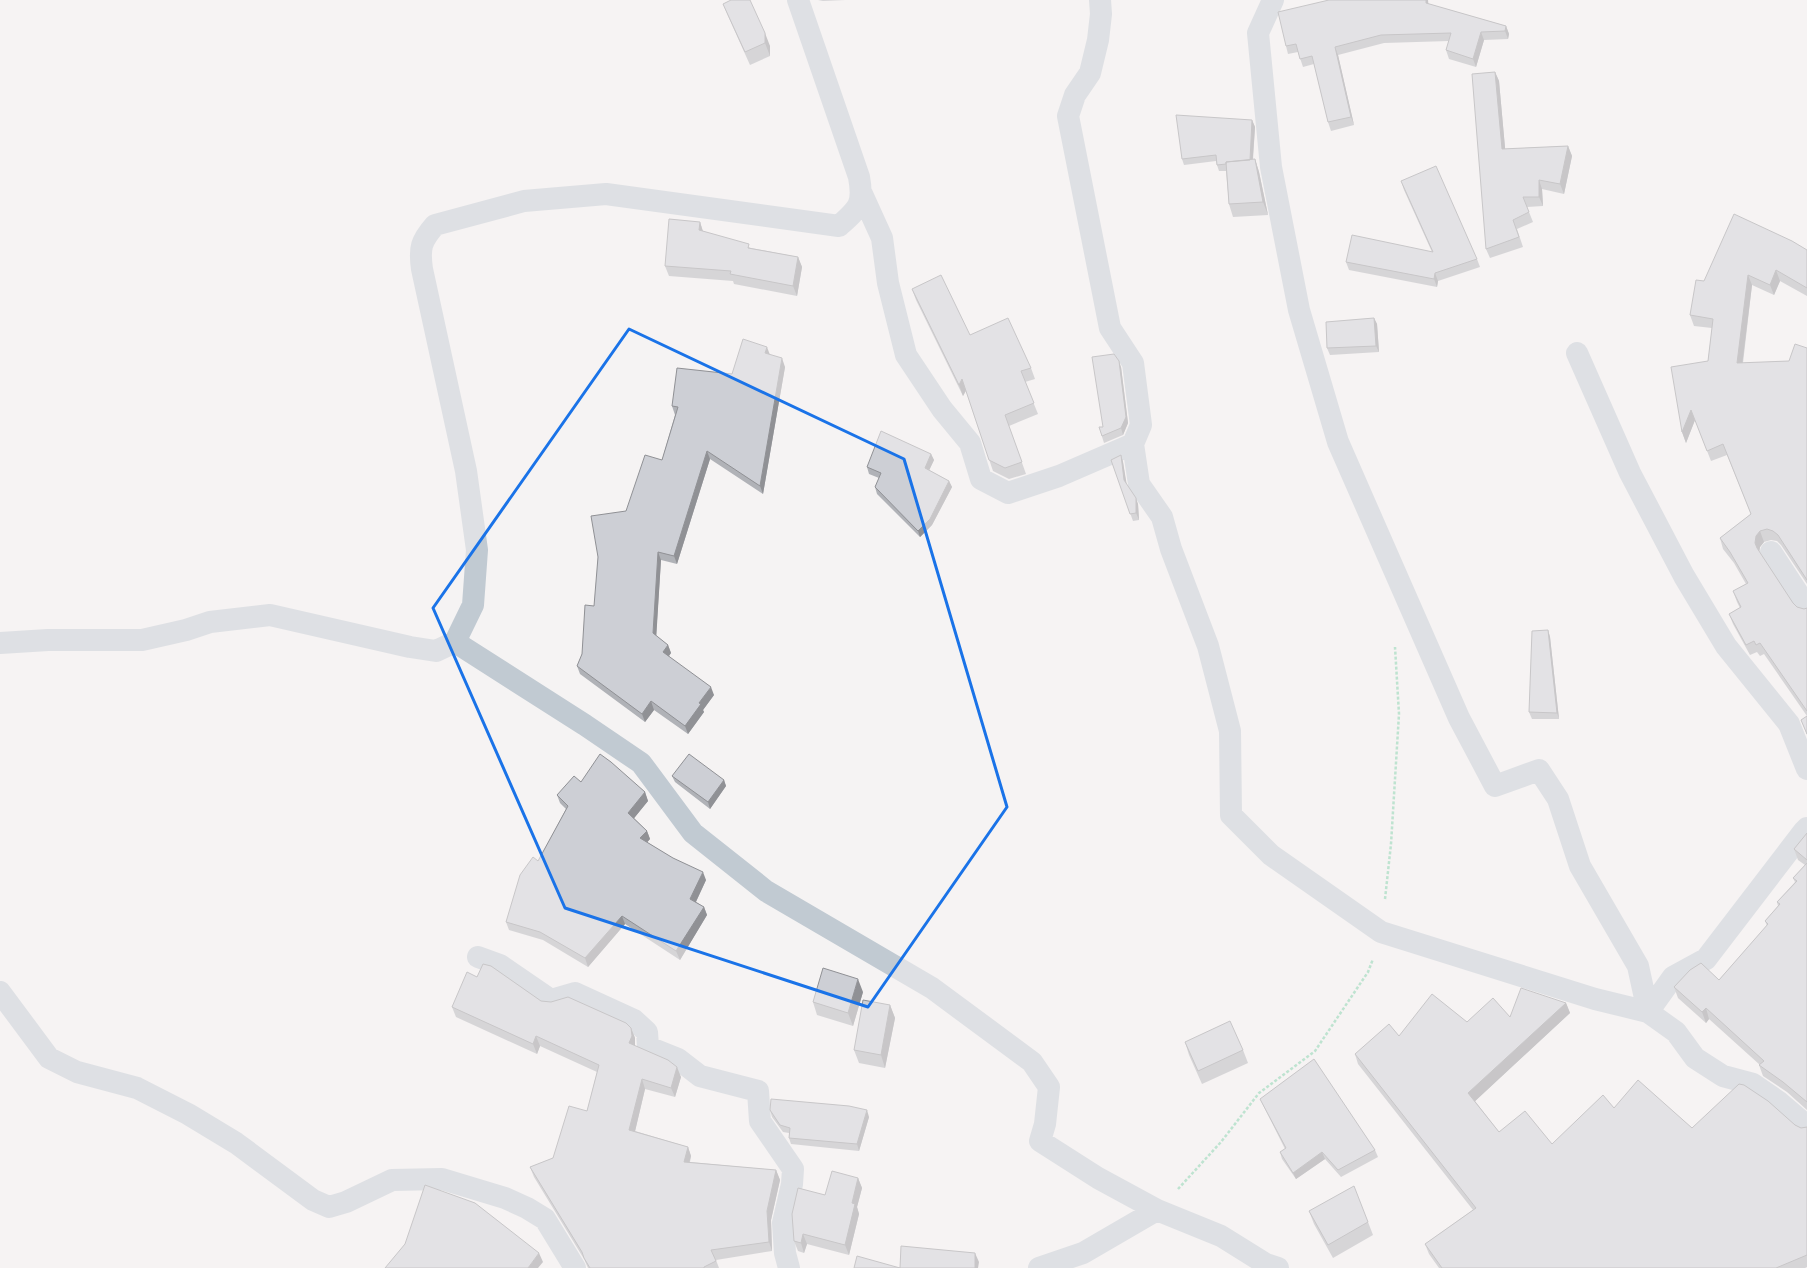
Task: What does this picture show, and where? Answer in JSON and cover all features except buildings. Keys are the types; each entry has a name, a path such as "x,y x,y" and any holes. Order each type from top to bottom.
{"street":[{"path":"798,0 859,177 862,194 882,238 888,283 906,355 942,409 970,443 981,479 1008,493 1059,476 1133,444"},
{"path":"1100,0 1101,14 1098,40 1090,73 1076,95 1068,116 1110,328 1133,363 1141,425 1133,444 1139,484 1162,518 1171,549 1208,646 1230,731 1231,816 1271,855 1381,932 1595,999 1648,1012 1676,1032 1695,1058 1723,1076 1753,1084 1779,1102 1807,1126"},
{"path":"1273,0 1258,33 1271,167 1299,310 1338,442 1460,718 1495,786 1540,770 1558,799 1580,866 1638,966 1648,1012"},
{"path":"0,643 48,640 142,640 186,630 210,622 270,614 410,647 436,651 455,642 473,605 477,550 466,471 419,251 425,236 434,225 524,201 606,194 839,226 857,210 862,194"},
{"path":"1577,353 1630,473 1684,576 1726,646 1789,724 1807,769"},
{"path":"1771,552 1807,607"},
{"path":"455,642 585,724 641,763 693,833 766,890 932,988 1032,1062 1049,1087 1045,1124 1040,1141 1098,1178 1157,1210 1221,1236 1266,1264 1278,1268"},
{"path":"1648,1012 1673,977 1706,959 1807,828"},
{"path":"478,957 500,966 551,1000 575,993 634,1020 647,1032 648,1048 678,1059 700,1076 758,1091 760,1122 793,1169 792,1184 783,1223 785,1253 789,1268"},
{"path":"0,992 49,1058 77,1072 137,1088 188,1114 236,1143 313,1200 329,1207 346,1202 392,1180 416,1178 442,1179 504,1198 527,1208 545,1219 575,1268"},
{"path":"1039,1268 1083,1253 1157,1210"}],"highlighted area":[{"path":"629,329 904,459 1007,807 868,1007 565,908 433,608"}]}
